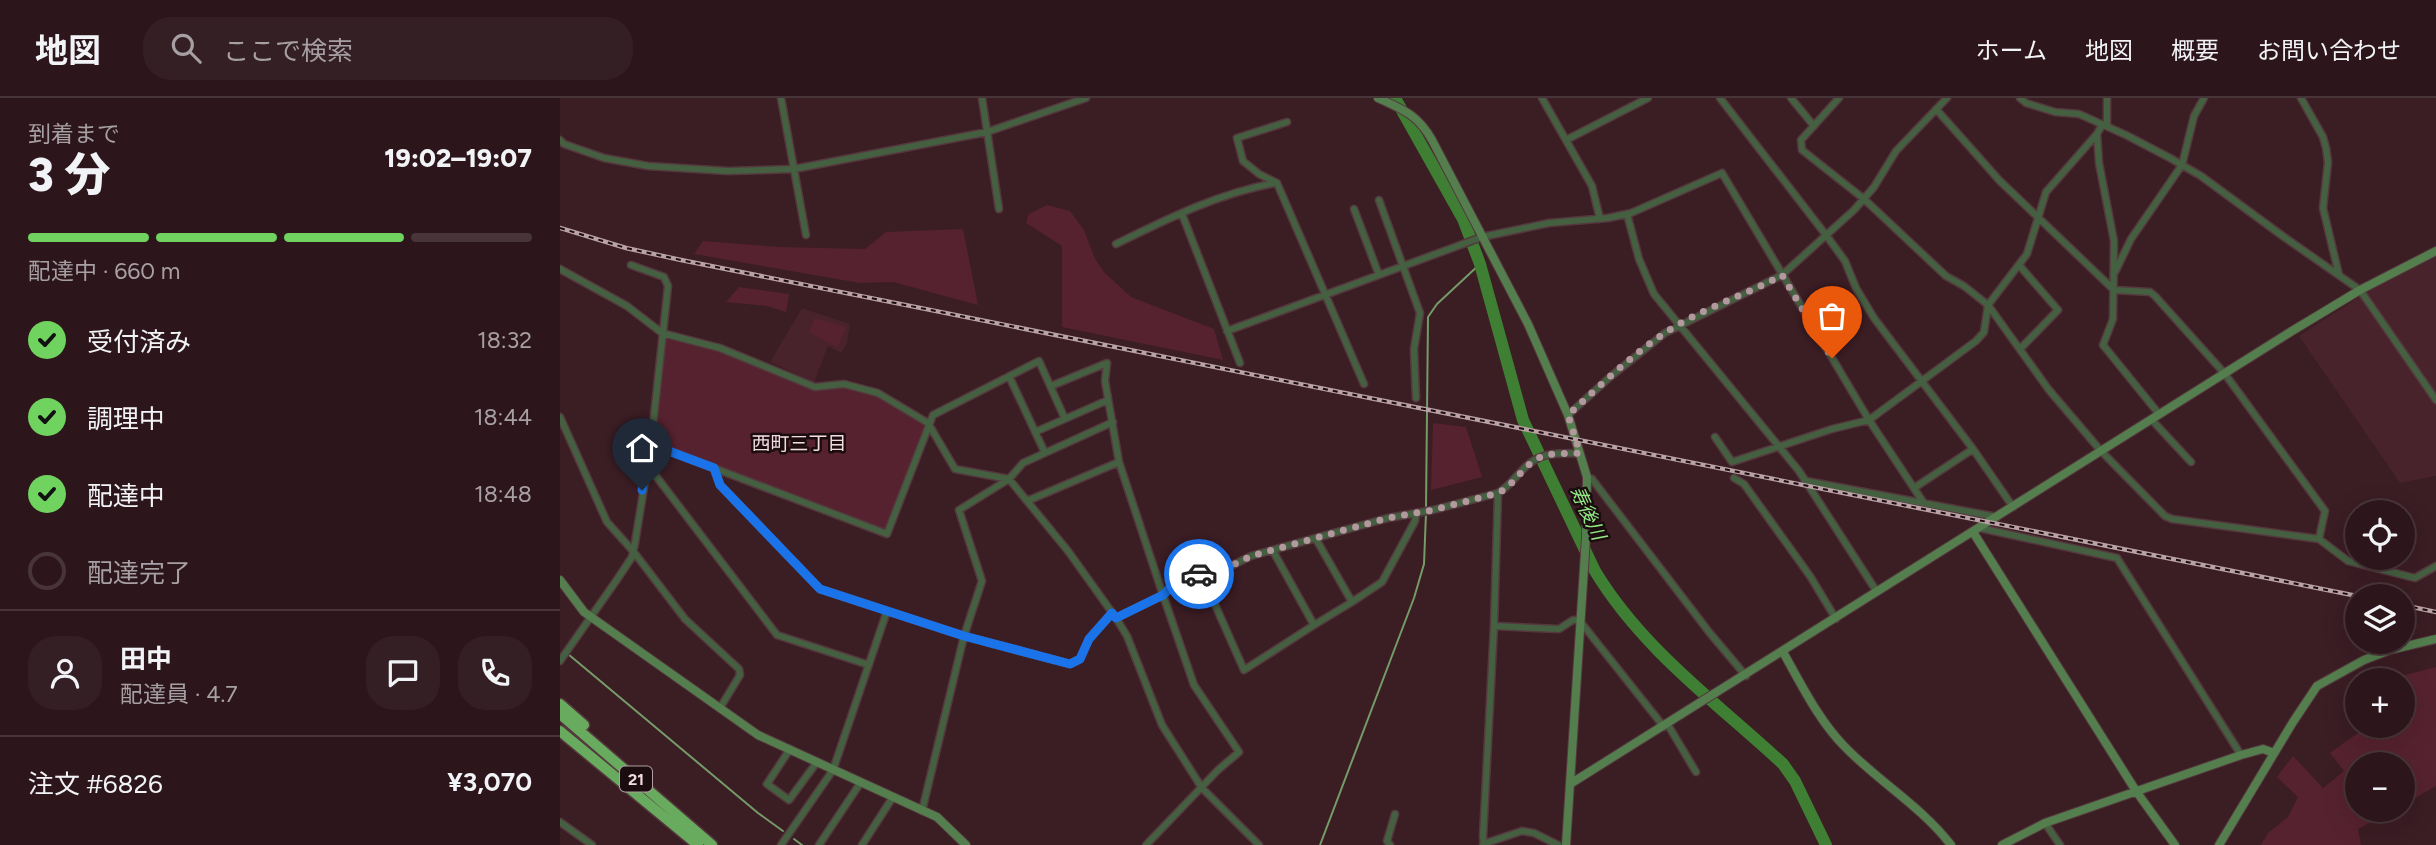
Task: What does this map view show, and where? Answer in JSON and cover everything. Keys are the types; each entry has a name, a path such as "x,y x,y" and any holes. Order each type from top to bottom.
{"highway":[{"path":"560,704 596,736 612,759"},
{"name":"21","path":"560,714 712,845"},
{"name":"21","path":"560,730 698,845"},
{"path":"560,739 584,758 622,781"}],"street":[{"path":"781,98 806,235"},
{"path":"982,98 999,209"},
{"path":"560,140 564,144 604,158 649,166 728,171 794,169 987,132 1086,98"},
{"path":"1378,98 1409,113 1422,123 1480,238 1528,324 1568,415 1587,477 1586,537 1566,845"},
{"path":"1542,98 1592,186 1600,219"},
{"path":"1566,141 1648,98"},
{"path":"1720,98 1826,234 1845,261 1856,288 1874,318 2013,507"},
{"path":"1791,98 1814,126"},
{"path":"1839,98 1801,140 1802,150 1864,200 1946,275 1989,305 2049,390 2101,451 2165,516 2319,539 2348,561 2415,578 2436,566"},
{"path":"1568,415 1620,368 1678,324 1782,275 1864,200 1896,151 1947,98"},
{"path":"2020,98 2026,103 2055,112 2079,114 2182,165 2360,290 2436,400"},
{"path":"1715,437 1732,462 1779,445 1869,420 1984,332 1989,305 2027,254 2046,192 2105,125 2107,98"},
{"path":"2301,98 2326,148 2328,162 2323,208 2339,275"},
{"path":"2114,273 2131,239 2182,165 2194,116 2202,99"},
{"path":"1936,109 1999,180 2114,290 2150,292 2225,374 2325,511 2319,539"},
{"path":"1287,122 1237,138 1243,161 1259,174 1277,183 1364,384"},
{"path":"2097,134 2099,163 2114,242 2113,319 2103,345 2191,462"},
{"path":"1227,331 1464,243 1549,223 1627,214 1722,173 1869,420 1923,502"},
{"path":"1116,244 1220,198 1277,183"},
{"path":"1379,200 1420,313 1414,349 1416,398"},
{"path":"1354,209 1380,275"},
{"path":"1182,214 1240,363"},
{"path":"1627,214 1639,259 1654,294 1806,481 1877,592"},
{"path":"1570,785 2360,290 2436,251"},
{"path":"564,655 621,573 633,551 650,444 668,286 664,276 631,265"},
{"path":"2019,265 2058,307 2020,349"},
{"path":"560,269 627,306 662,333 720,348 815,387 844,384 878,393 929,423 955,469 1009,479 1068,551 1114,615 1127,636 1162,725 1202,788 1259,845"},
{"path":"650,444 887,534 933,415 1039,361 1065,419"},
{"path":"1051,386 1107,363 1105,381 1119,462 1163,595 1194,685 1239,752 1218,770 1146,845"},
{"path":"1009,376 1045,453"},
{"path":"1035,432 1108,400"},
{"path":"560,417 607,522 685,619 739,668 740,676 720,708"},
{"path":"922,811 964,636 982,581 959,510 1009,479 1023,463 1113,422"},
{"path":"1914,488 1972,449"},
{"path":"714,468 720,485 820,589 964,636 1070,664 1080,659 1089,639 1114,615 1163,595 1178,580 1233,565 1251,556 1388,518 1429,511 1498,493 1540,457 1580,453"},
{"path":"1027,501 1119,462"},
{"path":"646,463 777,635 869,666"},
{"path":"1587,477 1592,479 1746,676"},
{"path":"1734,478 1744,484 1790,546 1836,619"},
{"path":"1806,481 1997,517"},
{"path":"1498,493 1483,845 1522,831 1534,833 1558,845"},
{"path":"1201,573 1244,670 1382,582 1418,513"},
{"path":"1977,530 2117,558 2241,755"},
{"path":"1977,530 2136,791 2175,845"},
{"path":"1316,539 1352,602"},
{"path":"1273,551 1314,625"},
{"path":"560,580 584,612 758,735 937,817 967,845"},
{"path":"781,845 834,769 887,611"},
{"path":"1494,626 1559,629 1573,620 1579,620"},
{"path":"1579,620 1666,726 1696,772"},
{"path":"2219,845 2317,687 2364,660 2390,650 2436,639"},
{"path":"1783,652 1813,704 1844,746 1951,845"},
{"path":"2002,845 2045,823 2241,755 2263,749 2274,754"},
{"path":"790,750 767,784 789,800 817,762"},
{"path":"819,845 861,782"},
{"path":"862,845 893,797"},
{"path":"1390,845 1387,841 1395,814"},
{"path":"560,822 592,845"},
{"path":"2045,823 2060,845"}],"shaded area":[{"path":"1047,205 1070,211 1084,230 1095,259 1104,272 1131,297 1214,329 1223,360 1062,327 1062,246 1026,223 1029,214"},
{"path":"963,229 978,305 893,282 860,283 694,254 703,241 779,247 865,249 886,232"},
{"path":"2436,255 2436,476 2400,483 2299,336 2376,286"},
{"path":"739,287 789,294 786,312 767,306 726,302"},
{"path":"802,308 850,324 847,343 841,353 828,346 814,382 770,362"},
{"path":"815,318 846,327 838,348 809,332"},
{"path":"662,333 720,348 815,387 844,384 878,393 928,423 887,534 651,444"},
{"path":"1433,423 1466,427 1482,477 1431,490"},
{"path":"2436,667 2436,786 2415,798 2415,752 2345,752 2345,822 2371,822 2358,829 2361,845 2261,845 2268,833 2288,817 2298,797 2277,777 2293,756 2323,788 2344,771 2330,753 2351,738 2415,738 2415,672"}],"waterway":[{"name":"寿後川","path":"1395,98 1463,219 1480,264 1523,420 1595,571 1614,599 1658,650 1783,764 1795,781 1826,845"},
{"path":"1426,507 1428,317 1437,304 1480,264"},
{"path":"1320,845 1414,598 1424,564 1426,513"},
{"path":"568,654 783,831"},
{"path":"794,839 802,845"}],"railway":[{"path":"560,228 626,248 681,260 2345,594"},
{"path":"2415,608 2436,612"}],"way so far":[{"path":"1199,574 1233,565 1251,556 1388,518 1433,510 1498,493 1537,458 1544,455 1580,453 1568,415 1610,377 1678,324 1782,275 1832,358"}],"district":[{"name":"西町三丁目","path":"799,443"}],"route":[{"path":"642,490 650,444 714,468 720,485 820,589 964,636 1070,664 1080,659 1089,639 1112,613 1116,618 1163,595 1178,580 1199,574"}]}
